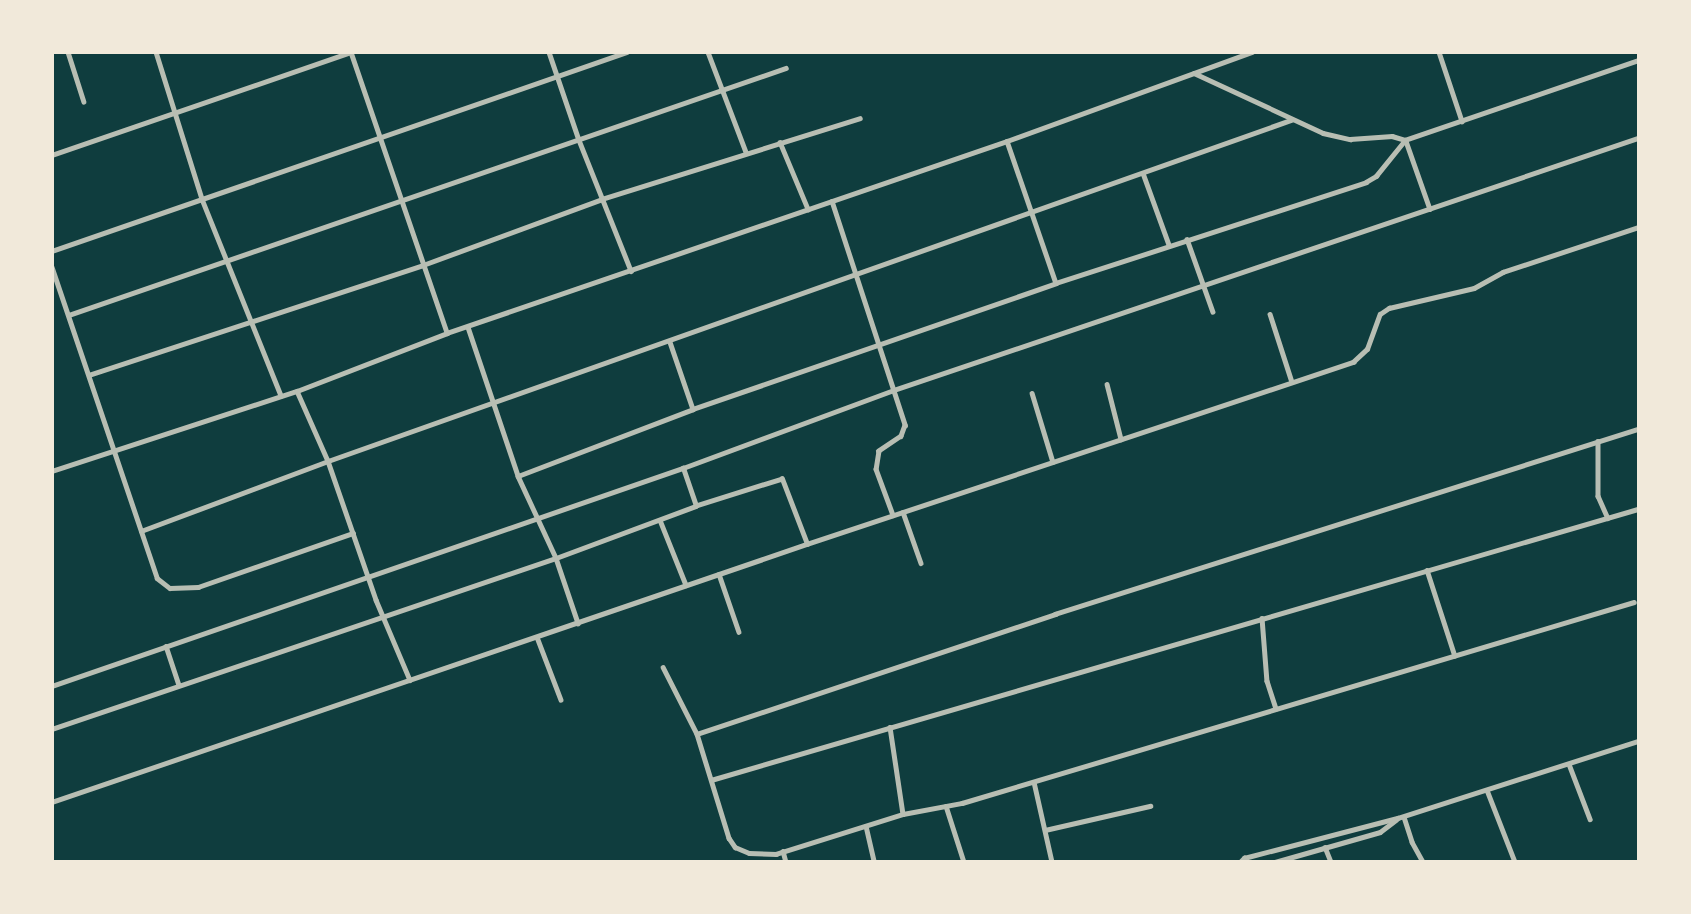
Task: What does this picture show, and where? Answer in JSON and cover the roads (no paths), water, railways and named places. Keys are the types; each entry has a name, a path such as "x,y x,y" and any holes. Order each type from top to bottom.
{"street":[{"path":"68,52 84,102"},
{"path":"156,52 173,114 202,200 281,396"},
{"path":"52,155 351,52 447,333"},
{"path":"550,52 579,140 631,271"},
{"path":"52,251 627,52"},
{"path":"708,52 746,152"},
{"path":"52,471 297,391 447,333 1007,141 1252,52"},
{"path":"1439,52 1462,121"},
{"path":"518,476 693,409 1056,283 1366,182 1376,176 1405,141 1639,60"},
{"path":"69,315 786,68"},
{"path":"1193,73 1323,133 1350,139 1392,136 1405,141 1430,209"},
{"path":"89,375 423,265 602,199 860,118"},
{"path":"141,531 328,461 1291,120"},
{"path":"52,685 538,518 894,390 1639,138"},
{"path":"1007,141 1056,283"},
{"path":"780,142 808,209"},
{"path":"1143,173 1169,245"},
{"path":"832,201 905,425 901,436 879,451 876,468 893,515"},
{"path":"52,802 807,544 1353,362 1367,349 1380,314 1389,308 1474,288 1503,272 1639,227"},
{"path":"1188,239 1213,312"},
{"path":"52,267 157,578 170,588 198,587 353,533"},
{"path":"1270,314 1292,382"},
{"path":"468,327 518,476 556,558 578,623"},
{"path":"670,342 693,409"},
{"path":"1107,384 1121,439"},
{"path":"297,391 328,461 368,577 410,680"},
{"path":"1032,393 1053,462"},
{"path":"697,734 1055,614 1639,429"},
{"path":"1598,441 1598,496 1608,518"},
{"path":"683,467 696,506"},
{"path":"52,729 384,614 556,558 696,506 782,480 807,544"},
{"path":"711,780 1639,509"},
{"path":"903,512 921,563"},
{"path":"660,520 686,585"},
{"path":"1427,570 1455,656"},
{"path":"719,574 739,632"},
{"path":"663,667 697,734 729,838 735,847 749,853 783,851 903,814 946,806 1034,782 1634,602"},
{"path":"1262,618 1267,681 1276,709"},
{"path":"537,637 561,700"},
{"path":"166,646 178,685"},
{"path":"890,727 903,814"},
{"path":"1240,862 1281,848 1401,817 1639,741"},
{"path":"1569,764 1590,819"},
{"path":"1034,782 1052,862"},
{"path":"1487,790 1515,862"},
{"path":"946,806 964,862"},
{"path":"1045,830 1150,806"},
{"path":"1275,862 1380,832 1401,817"},
{"path":"1401,817 1423,862"},
{"path":"866,826 874,862"},
{"path":"1325,847 1331,862"},
{"path":"783,851 786,862"}]}
